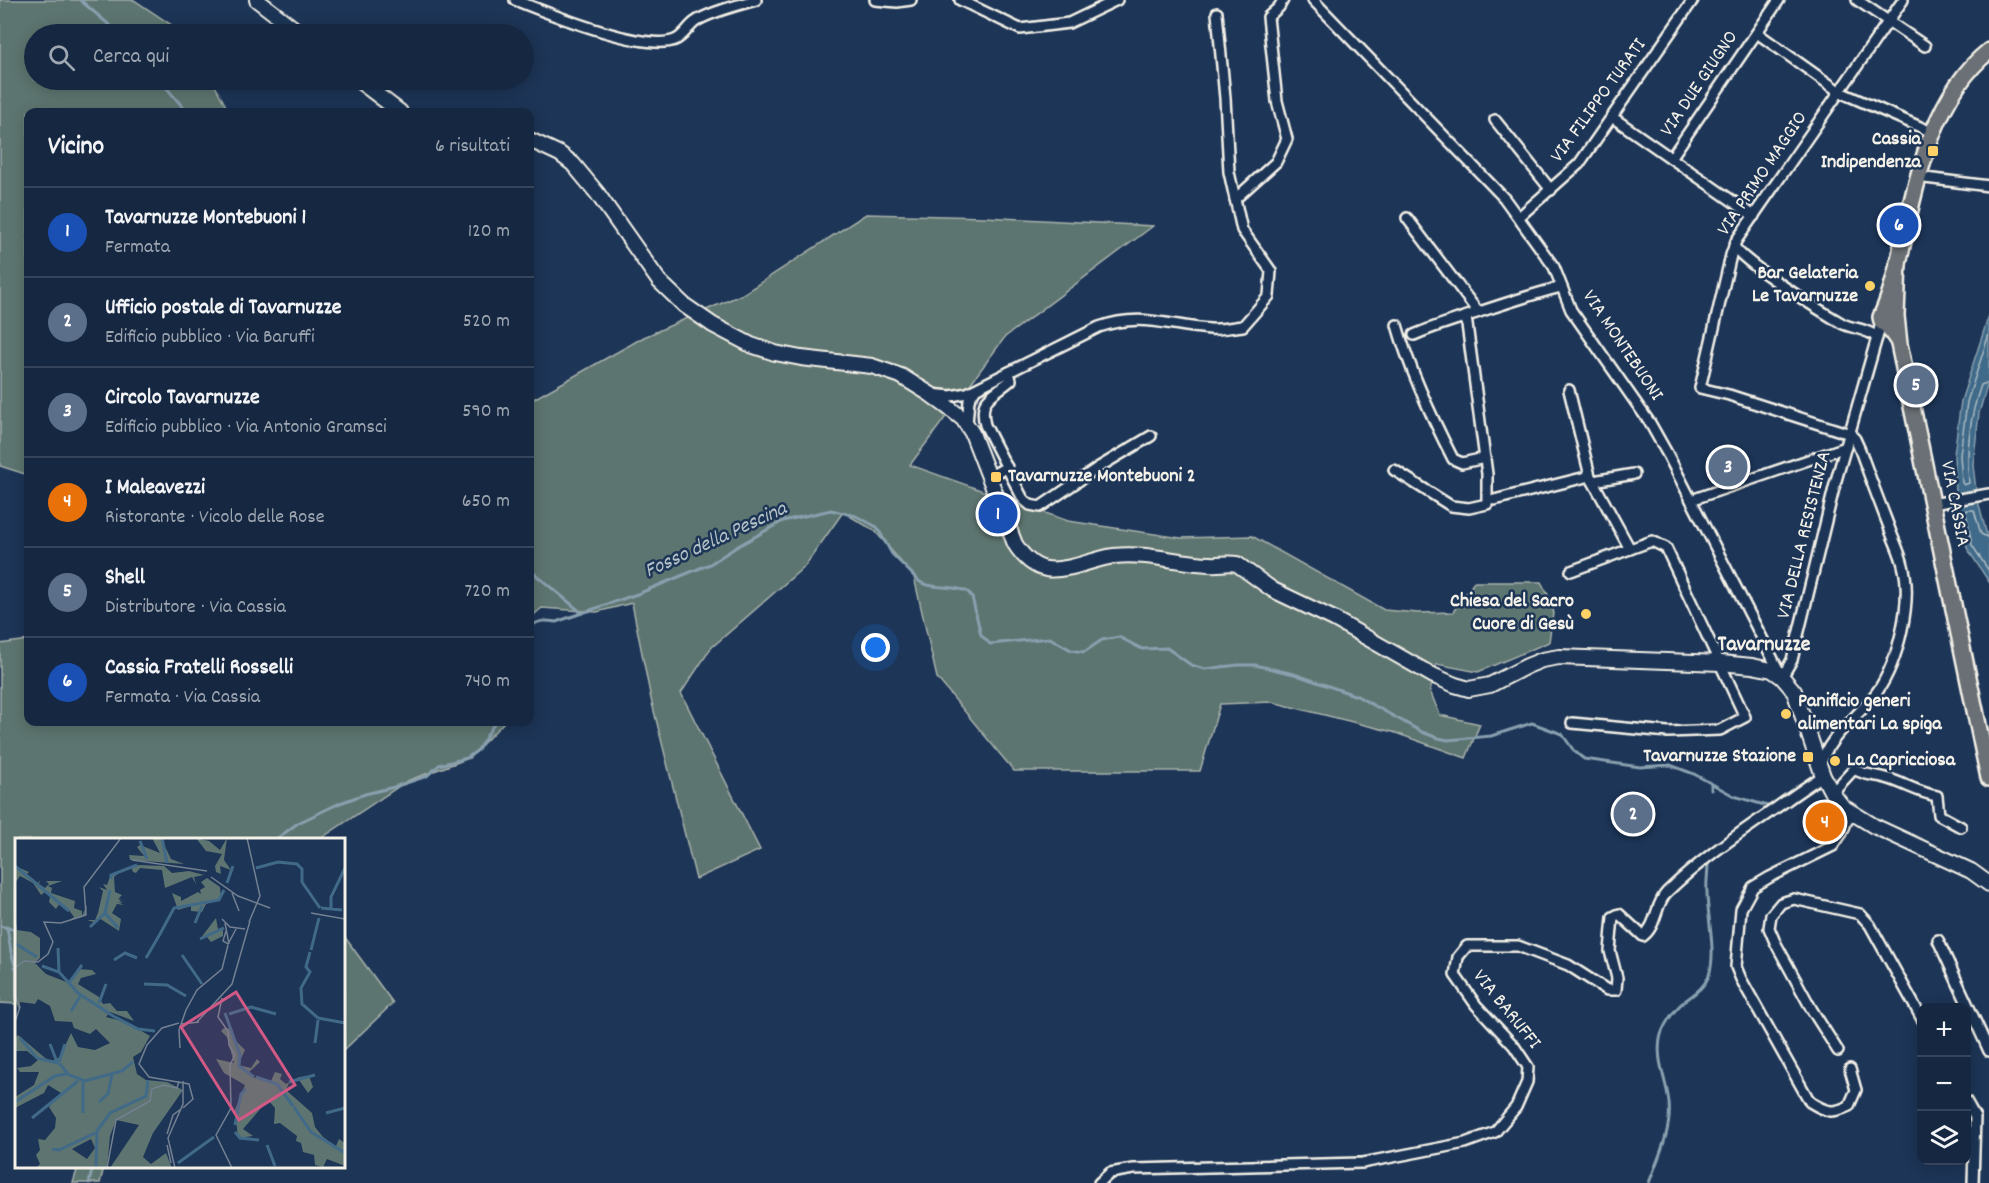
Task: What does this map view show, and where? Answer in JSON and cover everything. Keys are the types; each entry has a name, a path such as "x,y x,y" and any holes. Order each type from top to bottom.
{"main road":[{"path":"257,0 288,24"},
{"path":"1889,318 1898,262 1917,177 1934,133 1961,81 1989,51"},
{"path":"371,90 395,108"},
{"path":"534,142 560,154 573,164 659,280 679,301 713,325 775,353 872,366 886,370 901,376 953,411 967,424 990,476 1015,544 1023,556 1043,569 1057,570 1116,556 1153,557 1210,564 1231,562 1273,590 1334,619 1432,675 1462,687 1490,686 1527,666 1559,657 1721,663 1763,667 1782,677"},
{"name":"VIA CASSIA","path":"1889,318 1899,344 1989,778"},
{"name":"VIA MONTEBUONI","path":"1782,677 1794,691 1822,772 1832,793 1850,813"},
{"path":"1850,813 1988,880"}],"street":[{"path":"515,0 576,24 656,41 676,40 697,20 756,0"},
{"path":"876,0 897,2 911,0"},
{"path":"960,0 1020,29 1069,24 1117,0"},
{"path":"1235,199 1276,162 1287,139 1277,101 1268,17 1283,0"},
{"name":"VIA MONTEBUONI","path":"1313,0 1504,198 1554,267 1571,310 1650,423 1668,455 1782,677"},
{"name":"VIA FILIPPO TURATI","path":"1519,217 1579,164 1693,0"},
{"name":"VIA DUE GIUGNO","path":"1671,158 1779,0"},
{"path":"1857,0 1925,46"},
{"name":"VIA PRIMO MAGGIO","path":"1850,434 1729,395 1700,388 1734,246 1904,0"},
{"path":"953,411 970,394 1099,327 1116,321 1132,319 1212,330 1243,326 1269,296 1271,271 1242,230 1229,172 1218,13"},
{"path":"1757,33 1840,92 1934,133"},
{"path":"1612,117 1754,216"},
{"name":"VIA FILIPPO TURATI","path":"1495,120 1551,190"},
{"path":"1917,177 1989,186"},
{"path":"1407,218 1478,312"},
{"path":"1734,246 1747,260 1830,316 1846,325 1871,333 1876,343"},
{"path":"1414,335 1441,323 1561,287"},
{"path":"1394,470 1451,506 1469,508 1487,504 1487,474 1466,317"},
{"name":"VIA DELLA RESISTENZA","path":"1782,677 1792,660 1835,484 1876,343 1889,318"},
{"path":"1397,325 1412,369 1453,459 1462,463 1485,458"},
{"path":"1009,372 1011,380 991,393 986,400 983,416 985,425 1023,498 1030,505 1040,507 1099,467 1151,436"},
{"path":"1569,390 1591,479 1630,549"},
{"path":"930,394 945,396 970,394"},
{"path":"967,424 970,394"},
{"path":"1822,772 1830,743 1870,700 1884,680 1897,648 1905,606 1904,566 1860,450 1850,434"},
{"path":"1691,500 1846,447"},
{"path":"990,476 1007,467"},
{"path":"1494,500 1591,479 1634,474"},
{"path":"1932,504 1986,495"},
{"path":"1571,571 1652,541 1666,548 1745,717 1720,730 1668,732 1572,723"},
{"path":"1809,735 1820,744 1830,743"},
{"path":"1832,793 1854,769 1865,776 1886,777 1923,794 1937,796 1939,816 1961,826"},
{"name":"VIA BARUFFI","path":"1099,1183 1110,1173 1132,1169 1362,1163 1465,1143 1495,1132 1516,1107 1527,1082 1528,1067 1514,1046 1476,1005 1455,975 1458,957 1467,946 1518,946 1568,965 1607,990 1616,990 1617,978 1610,951 1612,917 1619,914 1643,936 1649,932 1663,897 1686,874 1716,849 1805,787 1822,772"},
{"path":"1850,813 1842,833 1833,846 1753,887 1741,909 1736,967 1810,1102 1822,1110 1836,1112 1849,1106 1856,1090 1850,1069"},
{"path":"1838,1052 1774,942 1769,928 1771,915 1781,903 1794,899 1860,914 1870,925 1917,1010"},
{"path":"1938,940 1989,1051"},
{"path":"1971,1110 1975,1117 1973,1183"}],"green space":[{"path":"0,0 134,0 170,24 24,24 24,90 217,90 227,108 24,108 24,474 0,466"},
{"path":"866,214 985,217 1153,226 1005,337 910,465 1068,521 1181,538 1252,536 1384,610 1418,613 1453,612 1474,582 1541,582 1554,606 1549,642 1478,672 1437,664 1430,691 1440,715 1480,724 1466,758 1393,732 1272,702 1220,704 1200,771 1014,771 937,678 914,577 875,531 843,512 805,566 711,648 681,693 760,850 696,879 651,699 632,603 597,612 542,608 534,615 534,399 644,337 743,294"},
{"path":"24,641 24,726 500,726 469,758 407,781 322,838 15,838 15,1004 0,1003 0,644"},
{"path":"345,937 393,1003 345,1049"},
{"path":"78,1168 104,1168 100,1183 73,1183"}],"water":[{"path":"1989,315 1989,379 1979,413 1973,465 1976,490 1956,493 1954,455 1961,401"},
{"path":"1978,501 1989,543 1989,582 1967,548 1959,505"}],"waterway":[{"path":"80,0 108,24"},
{"path":"168,90 184,108"},
{"name":"Fosso della Pescina","path":"534,624 542,621 556,622 640,593 710,564 783,521 831,510 856,516 877,527 892,554 920,582 968,592 972,597 981,635 990,644 1050,638 1071,650 1084,652 1102,640 1119,637 1142,649 1167,648 1191,665 1205,669 1255,665 1294,674 1357,696 1422,732 1438,738 1448,740 1491,736 1532,723 1562,734 1574,751 1584,759 1640,767 1670,765 1694,774 1734,796 1771,807"},
{"path":"534,573 582,613"},
{"name":"Fosso della Pescina","path":"278,838 298,823 340,803 427,776 439,765 467,758 478,750 493,726"},
{"name":"Fosso della Pescina","path":"1711,783 1711,790"},
{"path":"1649,1183 1664,1144 1669,1113 1668,1095 1659,1056 1661,1034 1673,1013 1705,983 1711,966 1712,945 1707,902 1708,864"},
{"name":"Fosso della Pescina","path":"0,926 15,930"},
{"path":"7,927 15,966"},
{"path":"89,1183 93,1168"}],"place":[{"name":"Cassia Indipendenza","path":"1933,151"},
{"name":"Cassia Fratelli Rosselli","path":"1899,225"},
{"name":"Bar Gelateria Le Tavarnuzze","path":"1870,286"},
{"name":"Shell","path":"1916,385"},
{"name":"Circolo Tavarnuzze","path":"1728,467"},
{"name":"Tavarnuzze Montebuoni 2","path":"996,477"},
{"name":"Tavarnuzze Montebuoni 1","path":"998,514"},
{"name":"Chiesa del Sacro Cuore di Gesù","path":"1586,614"},
{"name":"Panificio generi alimentari La spiga","path":"1786,714"},
{"name":"Tavarnuzze Stazione","path":"1808,757"},
{"name":"La Capricciosa","path":"1835,761"},
{"name":"Ufficio postale di Tavarnuzze","path":"1633,814"},
{"name":"I Maleavezzi","path":"1825,822"}],"district":[{"name":"Tavarnuzze","path":"1764,645"}]}
